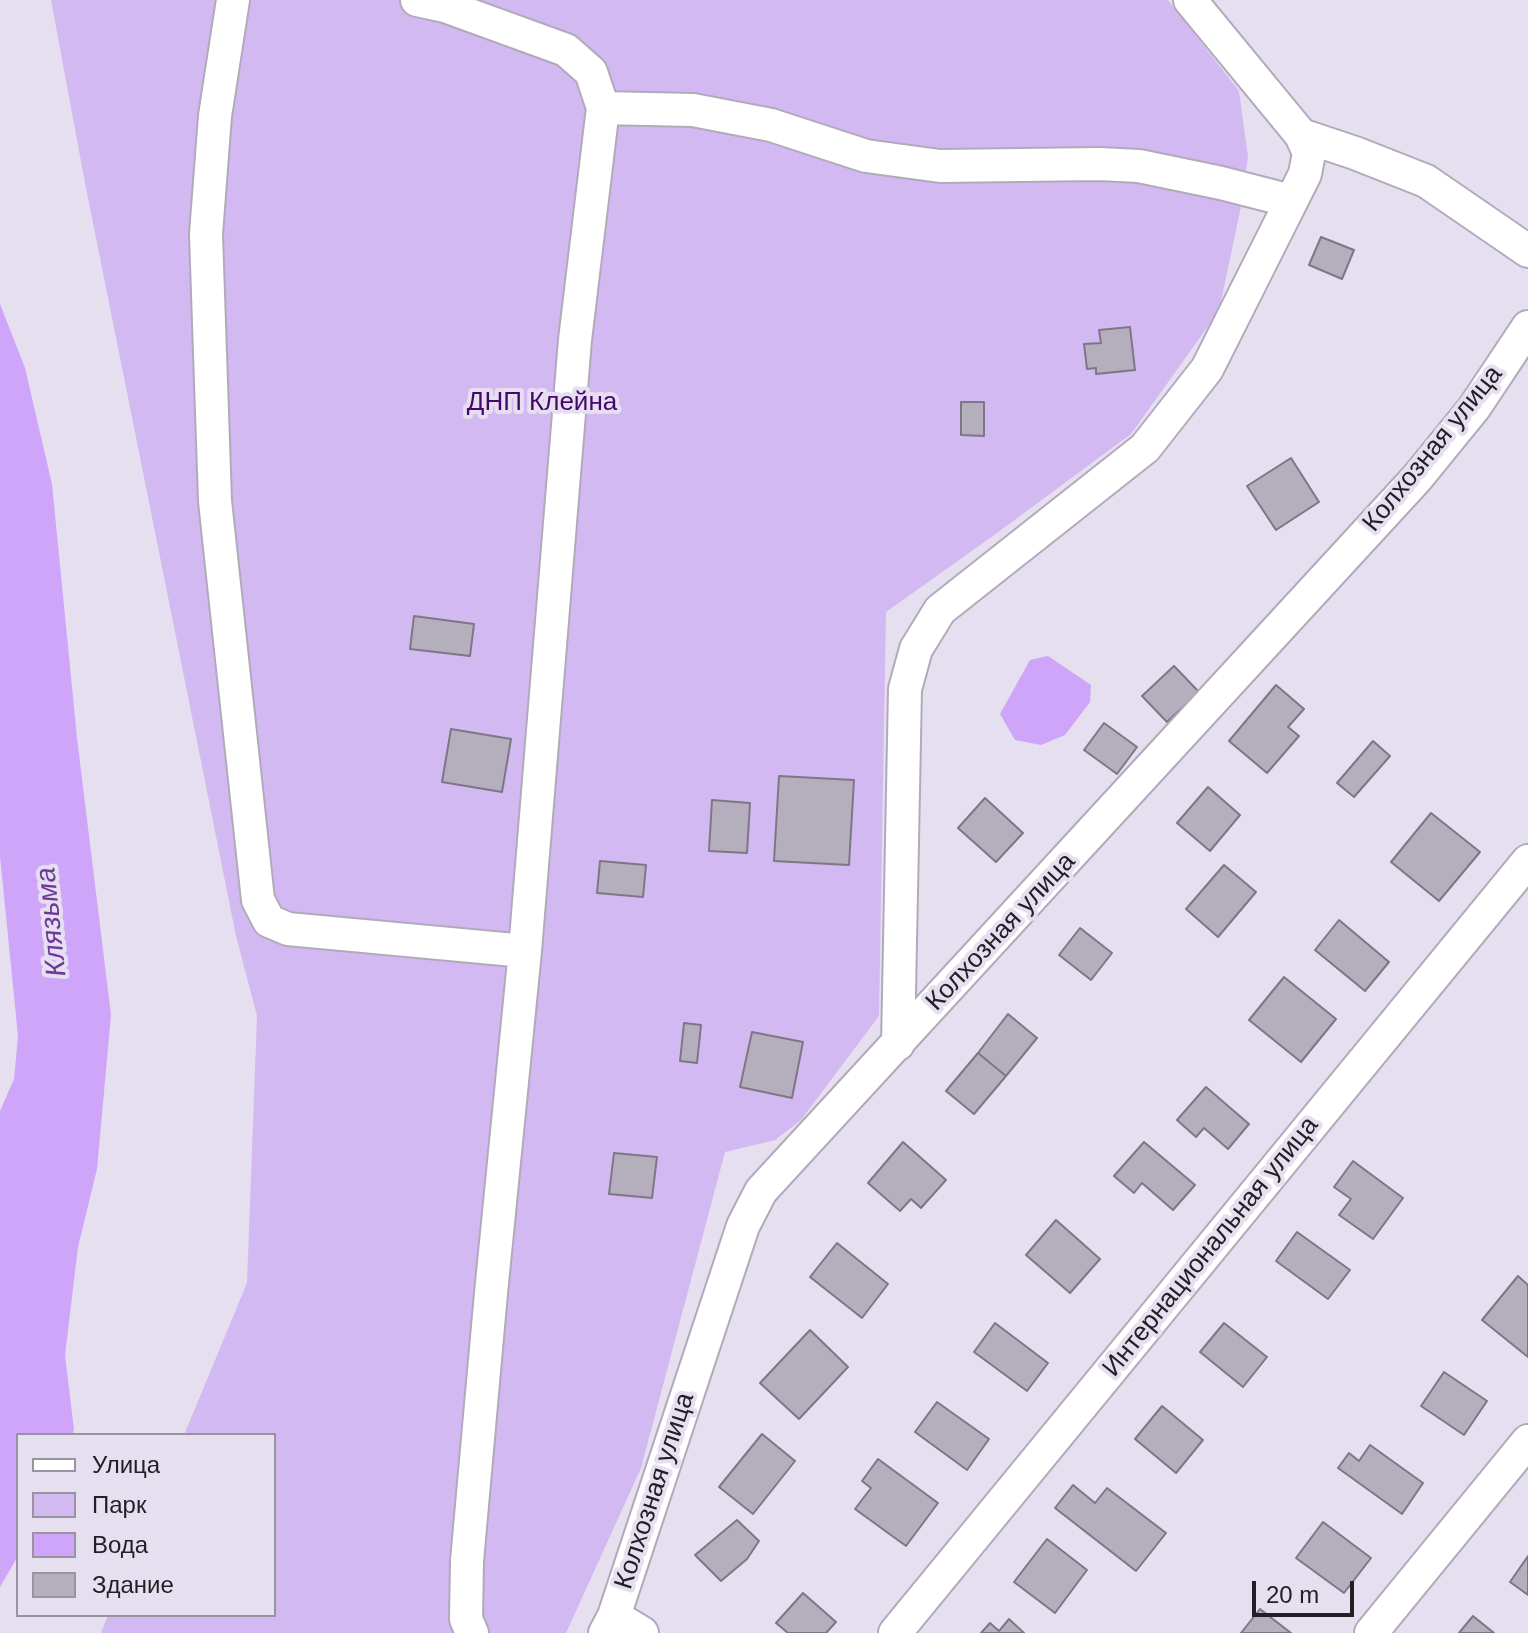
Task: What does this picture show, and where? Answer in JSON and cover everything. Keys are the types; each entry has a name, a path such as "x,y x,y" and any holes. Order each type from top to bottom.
{"street":[{"path":"233,0 215,116 206,234 215,501 258,900 269,921 288,929 525,951"},
{"path":"417,0 445,6 566,50 591,72 603,108 575,340 525,951 467,1561 466,1619 472,1633"},
{"path":"898,1044 905,689 916,649 940,610 1145,448 1207,369 1305,174 1309,153 1301,135 1190,0"},
{"path":"603,108 693,110 771,125 866,156 940,166 1139,166 1291,201"},
{"path":"1301,135 1426,181 1528,251"},
{"name":"Колхозная улица","path":"610,1625 743,1226 761,1191 1417,478 1474,408 1528,327"},
{"name":"Интернациональная улица","path":"895,1633 1528,861"},
{"path":"1371,1633 1528,1441"},
{"path":"610,1625 642,1633"}],"green space":[{"name":"ДНП Клейна","path":"51,0 1168,0 1239,91 1248,157 1219,311 1131,434 886,612 879,1016 801,1120 775,1140 725,1152 641,1468 566,1633 101,1633 107,1617 276,1617 276,1433 185,1433 247,1283 257,1016 236,936"}],"water":[{"name":"Клязьма","path":"0,304 25,368 52,484 77,738 111,1015 97,1169 78,1247 65,1355 74,1430 73,1433 16,1433 16,1559 0,1587 0,1111 14,1079 18,1036 0,856"},
{"path":"1048,656 1091,685 1090,702 1065,735 1041,745 1015,740 1000,714 1030,660"}],"building":[{"path":"1321,237 1354,250 1342,279 1309,265"},
{"path":"1130,327 1135,370 1096,374 1096,368 1087,369 1084,344 1101,343 1099,330"},
{"path":"961,402 984,402 984,436 961,435"},
{"path":"1291,458 1319,502 1276,530 1247,486"},
{"path":"414,616 474,624 470,656 410,649"},
{"path":"1174,666 1199,692 1167,722 1142,696"},
{"path":"1276,685 1304,709 1288,727 1299,736 1267,773 1229,741"},
{"path":"1104,723 1137,747 1117,774 1084,750"},
{"path":"451,729 511,739 502,792 442,782"},
{"path":"1373,741 1390,756 1354,797 1337,783"},
{"path":"779,776 854,780 849,865 774,861"},
{"path":"1208,787 1240,815 1210,851 1177,823"},
{"path":"985,798 1023,833 996,862 958,828"},
{"path":"712,800 750,803 747,853 709,851"},
{"path":"1431,813 1480,852 1439,901 1391,862"},
{"path":"600,861 646,865 643,897 597,893"},
{"path":"1224,865 1256,892 1218,937 1186,909"},
{"path":"1339,920 1389,962 1365,991 1315,950"},
{"path":"1080,928 1112,953 1091,980 1059,955"},
{"path":"1284,977 1336,1019 1301,1062 1249,1020"},
{"path":"1008,1014 1037,1038 1006,1076 978,1053"},
{"path":"684,1023 701,1025 697,1063 680,1061"},
{"path":"752,1032 803,1042 792,1098 740,1087"},
{"path":"978,1053 1006,1076 974,1114 946,1091"},
{"path":"1206,1087 1249,1124 1228,1149 1204,1128 1196,1137 1177,1120"},
{"path":"903,1142 946,1180 921,1208 911,1199 900,1211 868,1183"},
{"path":"1144,1142 1195,1185 1173,1210 1142,1183 1134,1193 1114,1176"},
{"path":"614,1153 657,1157 652,1198 609,1194"},
{"path":"1353,1161 1403,1198 1373,1239 1339,1215 1351,1199 1334,1187"},
{"path":"1056,1220 1100,1259 1070,1293 1026,1255"},
{"path":"1297,1232 1350,1270 1328,1299 1276,1261"},
{"path":"837,1243 888,1284 862,1318 810,1277"},
{"path":"1518,1276 1528,1285 1528,1357 1482,1320"},
{"path":"995,1323 1048,1363 1027,1391 974,1352"},
{"path":"1224,1323 1267,1357 1243,1387 1200,1352"},
{"path":"810,1330 848,1367 799,1419 760,1383"},
{"path":"1444,1372 1487,1401 1464,1435 1421,1406"},
{"path":"937,1402 989,1439 967,1470 915,1432"},
{"path":"1162,1406 1203,1440 1176,1473 1135,1439"},
{"path":"762,1434 795,1461 753,1514 719,1487"},
{"path":"1370,1445 1423,1483 1402,1514 1338,1468 1349,1453 1359,1461"},
{"path":"878,1459 938,1503 906,1546 855,1509 871,1488 862,1481"},
{"path":"1073,1485 1095,1503 1107,1488 1166,1533 1136,1571 1055,1508"},
{"path":"737,1520 759,1541 747,1559 721,1581 695,1555"},
{"path":"1323,1522 1371,1558 1344,1593 1296,1558"},
{"path":"1047,1539 1087,1570 1055,1613 1014,1582"},
{"path":"1528,1556 1528,1595 1510,1582"},
{"path":"803,1593 836,1622 826,1633 788,1633 776,1623"},
{"path":"1260,1609 1291,1633 1241,1633"},
{"path":"1473,1616 1494,1633 1459,1633"},
{"path":"1009,1619 1024,1633 981,1633 990,1623 999,1631"}]}
